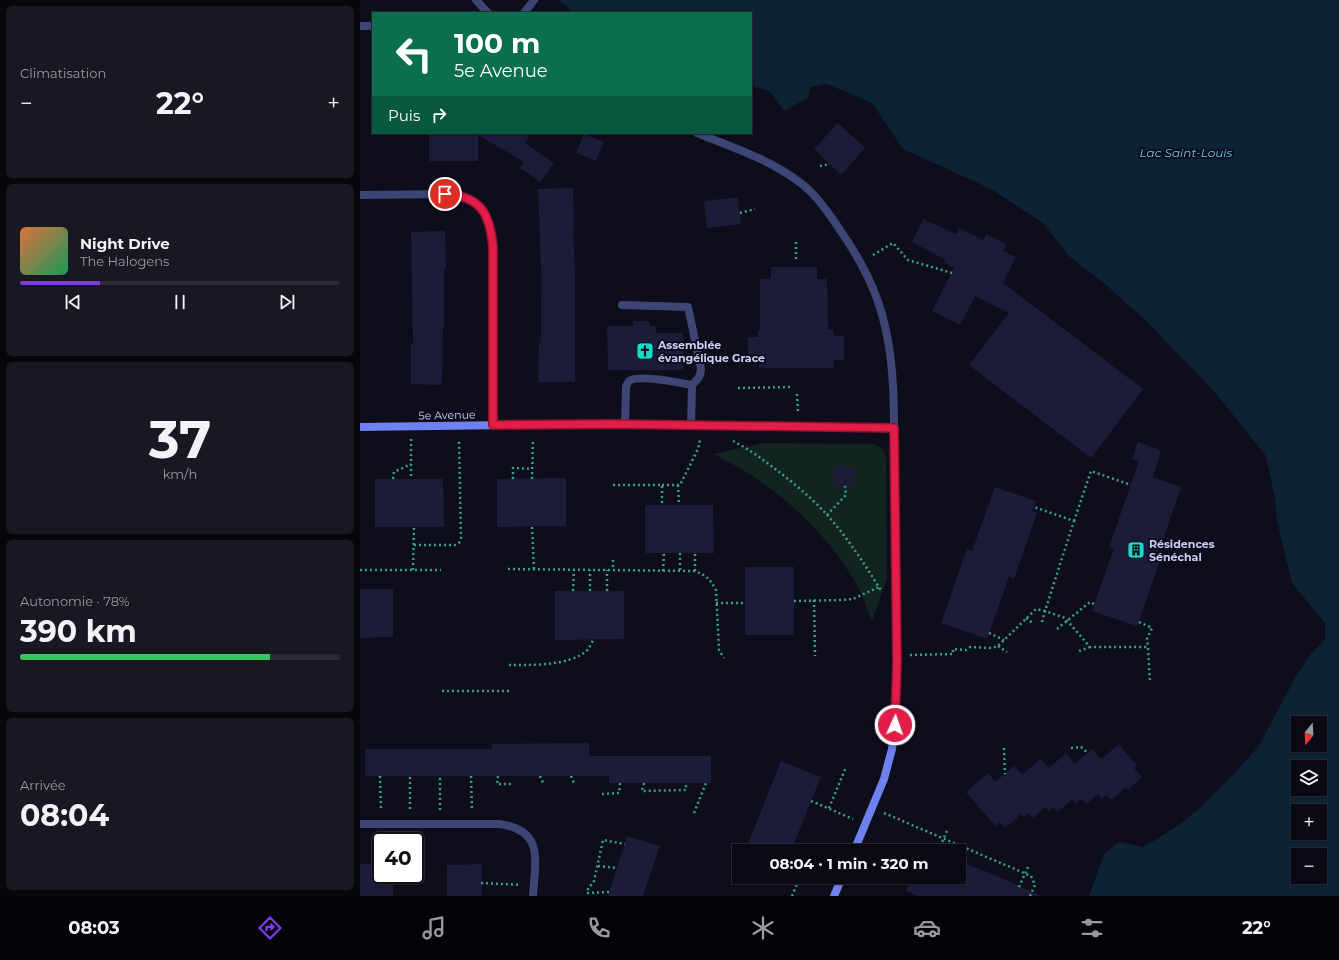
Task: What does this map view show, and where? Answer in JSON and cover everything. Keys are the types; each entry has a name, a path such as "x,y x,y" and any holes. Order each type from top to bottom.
{"street":[{"path":"476,0 487,12"},
{"path":"525,12 534,0"},
{"path":"360,26 372,26"},
{"path":"699,134 758,158 780,169 799,182 815,196 860,262 869,279 878,300 888,339 894,400 897,662 896,716 889,764 873,808 857,844"},
{"path":"360,195 454,194 473,201 482,208 488,218 492,230 493,247 493,425"},
{"path":"622,305 688,306 701,369 699,379 692,385 692,426"},
{"path":"626,425 626,386 628,381 634,379 665,379 692,385"},
{"name":"5e Avenue","path":"360,427 533,424 894,428"},
{"path":"360,824 508,825 527,834 532,841 535,851 533,896"},
{"path":"834,896 839,884"}],"path":[{"path":"820,166 830,164"},
{"path":"740,213 754,209"},
{"path":"796,242 796,262"},
{"path":"860,262 893,243 908,260 952,273"},
{"path":"738,388 791,387"},
{"path":"798,394 798,418"},
{"path":"532,478 533,424"},
{"path":"410,426 411,479"},
{"path":"414,544 455,545 460,542 459,426"},
{"path":"613,485 680,485 698,449 703,426"},
{"path":"736,442 793,483 827,515 853,548 879,587 853,599 794,600"},
{"path":"393,479 394,472 411,464"},
{"path":"513,479 513,468 532,469"},
{"path":"1042,622 1091,471 1131,485"},
{"path":"662,485 662,505"},
{"path":"678,485 679,505"},
{"path":"827,515 846,495 845,486"},
{"path":"1034,507 1074,521"},
{"path":"414,527 414,570"},
{"path":"532,527 534,569"},
{"path":"663,571 664,553"},
{"path":"680,553 680,571"},
{"path":"695,553 695,571"},
{"path":"613,560 613,570"},
{"path":"508,569 695,571 706,576 716,590 719,650 724,658"},
{"path":"360,570 442,570"},
{"path":"573,591 574,570"},
{"path":"590,570 590,591"},
{"path":"607,570 607,591"},
{"path":"814,600 815,656"},
{"path":"1057,629 1090,602 1094,604"},
{"path":"716,603 745,603"},
{"path":"909,655 953,654 953,649 966,650 970,648 992,648 998,646 1036,610 1045,611 1065,618 1090,648"},
{"path":"1026,618 1034,624"},
{"path":"1139,622 1152,628 1147,639 1150,682"},
{"path":"989,633 1004,640"},
{"path":"509,665 536,665 569,660 586,652 594,639"},
{"path":"998,646 1007,652"},
{"path":"1079,651 1090,648 1148,647"},
{"path":"442,691 509,691"},
{"path":"1071,748 1081,747 1088,753"},
{"path":"1004,748 1005,774"},
{"path":"829,808 846,767"},
{"path":"380,776 382,824"},
{"path":"471,776 472,824"},
{"path":"498,776 497,784 511,784"},
{"path":"540,776 543,783"},
{"path":"571,776 574,783"},
{"path":"410,777 411,824"},
{"path":"440,777 440,824"},
{"path":"602,794 619,793 620,783"},
{"path":"644,783 642,791 686,790 686,783"},
{"path":"694,813 706,783"},
{"path":"811,801 866,824"},
{"path":"873,808 1032,876 1035,884 1030,896"},
{"path":"941,844 947,831"},
{"path":"609,892 587,893 594,881 603,840 625,844"},
{"path":"598,866 616,868"},
{"path":"1019,887 1028,867"},
{"path":"482,883 533,886"},
{"path":"792,896 797,884"}],"green space":[{"path":"764,443 874,444 883,451 886,458 887,579 872,621 860,591 847,569 808,521 760,481 713,454"}],"water":[{"name":"Lac Saint-Louis","path":"558,0 1339,0 1339,896 1089,896 1104,854 1119,842 1144,847 1183,822 1201,807 1233,775 1258,747 1295,678 1311,654 1325,639 1325,623 1292,583 1277,521 1275,498 1266,456 1214,391 1145,320 1106,285 1069,256 1043,223 991,189 903,149 872,103 827,84 810,87 808,98 784,111 771,92 752,86 752,12 574,12"}],"building":[{"path":"838,123 865,148 841,175 814,149"},
{"path":"429,134 530,134 525,143 554,163 540,182 520,168 524,162 478,135 478,161 429,161"},
{"path":"584,134 604,142 596,161 576,153"},
{"path":"573,188 575,382 538,382 539,343 541,343 542,293 538,189"},
{"path":"738,197 741,224 707,228 704,201"},
{"path":"923,219 956,234 959,228 984,240 986,234 1006,244 1003,251 1016,257 1003,283 1143,389 1091,458 969,365 1009,313 975,296 960,325 932,311 954,268 944,263 946,260 912,242"},
{"path":"445,231 446,269 444,269 442,385 411,384 411,344 413,344 411,232"},
{"path":"771,267 817,267 817,279 827,279 828,329 833,329 834,336 844,336 844,360 834,360 834,368 759,368 759,360 748,360 748,337 758,337 758,330 760,330 760,279 771,279"},
{"name":"Assemblée évangélique Grace","path":"633,321 649,321 650,326 656,326 656,333 683,333 683,370 608,370 607,326 633,326"},
{"name":"Résidences Sénéchal","path":"1138,442 1161,450 1153,477 1181,487 1159,552 1163,553 1137,626 1092,611 1114,548 1109,547 1139,461 1132,459"},
{"path":"834,466 854,467 854,487 833,486"},
{"path":"566,478 566,526 497,527 497,479"},
{"path":"375,479 443,479 444,527 375,527"},
{"path":"995,487 1036,501 1032,511 1037,513 1014,579 1009,577 987,639 941,623 967,549 972,551"},
{"path":"645,505 713,505 714,553 645,553"},
{"path":"745,567 794,567 794,635 745,635"},
{"path":"360,589 393,589 393,637 360,638"},
{"path":"555,591 624,591 624,639 555,640"},
{"path":"589,743 589,756 711,756 711,783 609,783 609,776 365,776 365,749 492,749 492,744"},
{"path":"1119,744 1138,767 1133,767 1142,777 1128,790 1126,787 1111,800 1106,795 1102,799 1098,794 1086,804 1081,799 1076,804 1072,799 1058,812 1053,807 1049,811 1045,807 1033,818 1029,813 1024,817 1021,814 1005,828 1000,822 995,826 966,792 988,773 995,782 1014,766 1022,775 1041,759 1049,768 1066,753 1075,764 1092,749 1101,759"},
{"path":"781,761 821,777 794,844 748,844"},
{"path":"627,836 660,846 643,896 608,896"},
{"path":"360,864 372,864 372,884 393,884 393,896 360,896"},
{"path":"482,864 482,896 447,896 447,865"},
{"path":"966,864 993,874 1041,896 918,896 906,891 909,884 966,884"}],"place":[{"name":"Assemblée évangélique Grace","path":"645,351"},
{"name":"Résidences Sénéchal","path":"1136,550"}],"route":[{"path":"445,194 454,194 473,201 482,208 488,218 492,230 493,425 613,424 894,428 897,662 895,725"}]}
